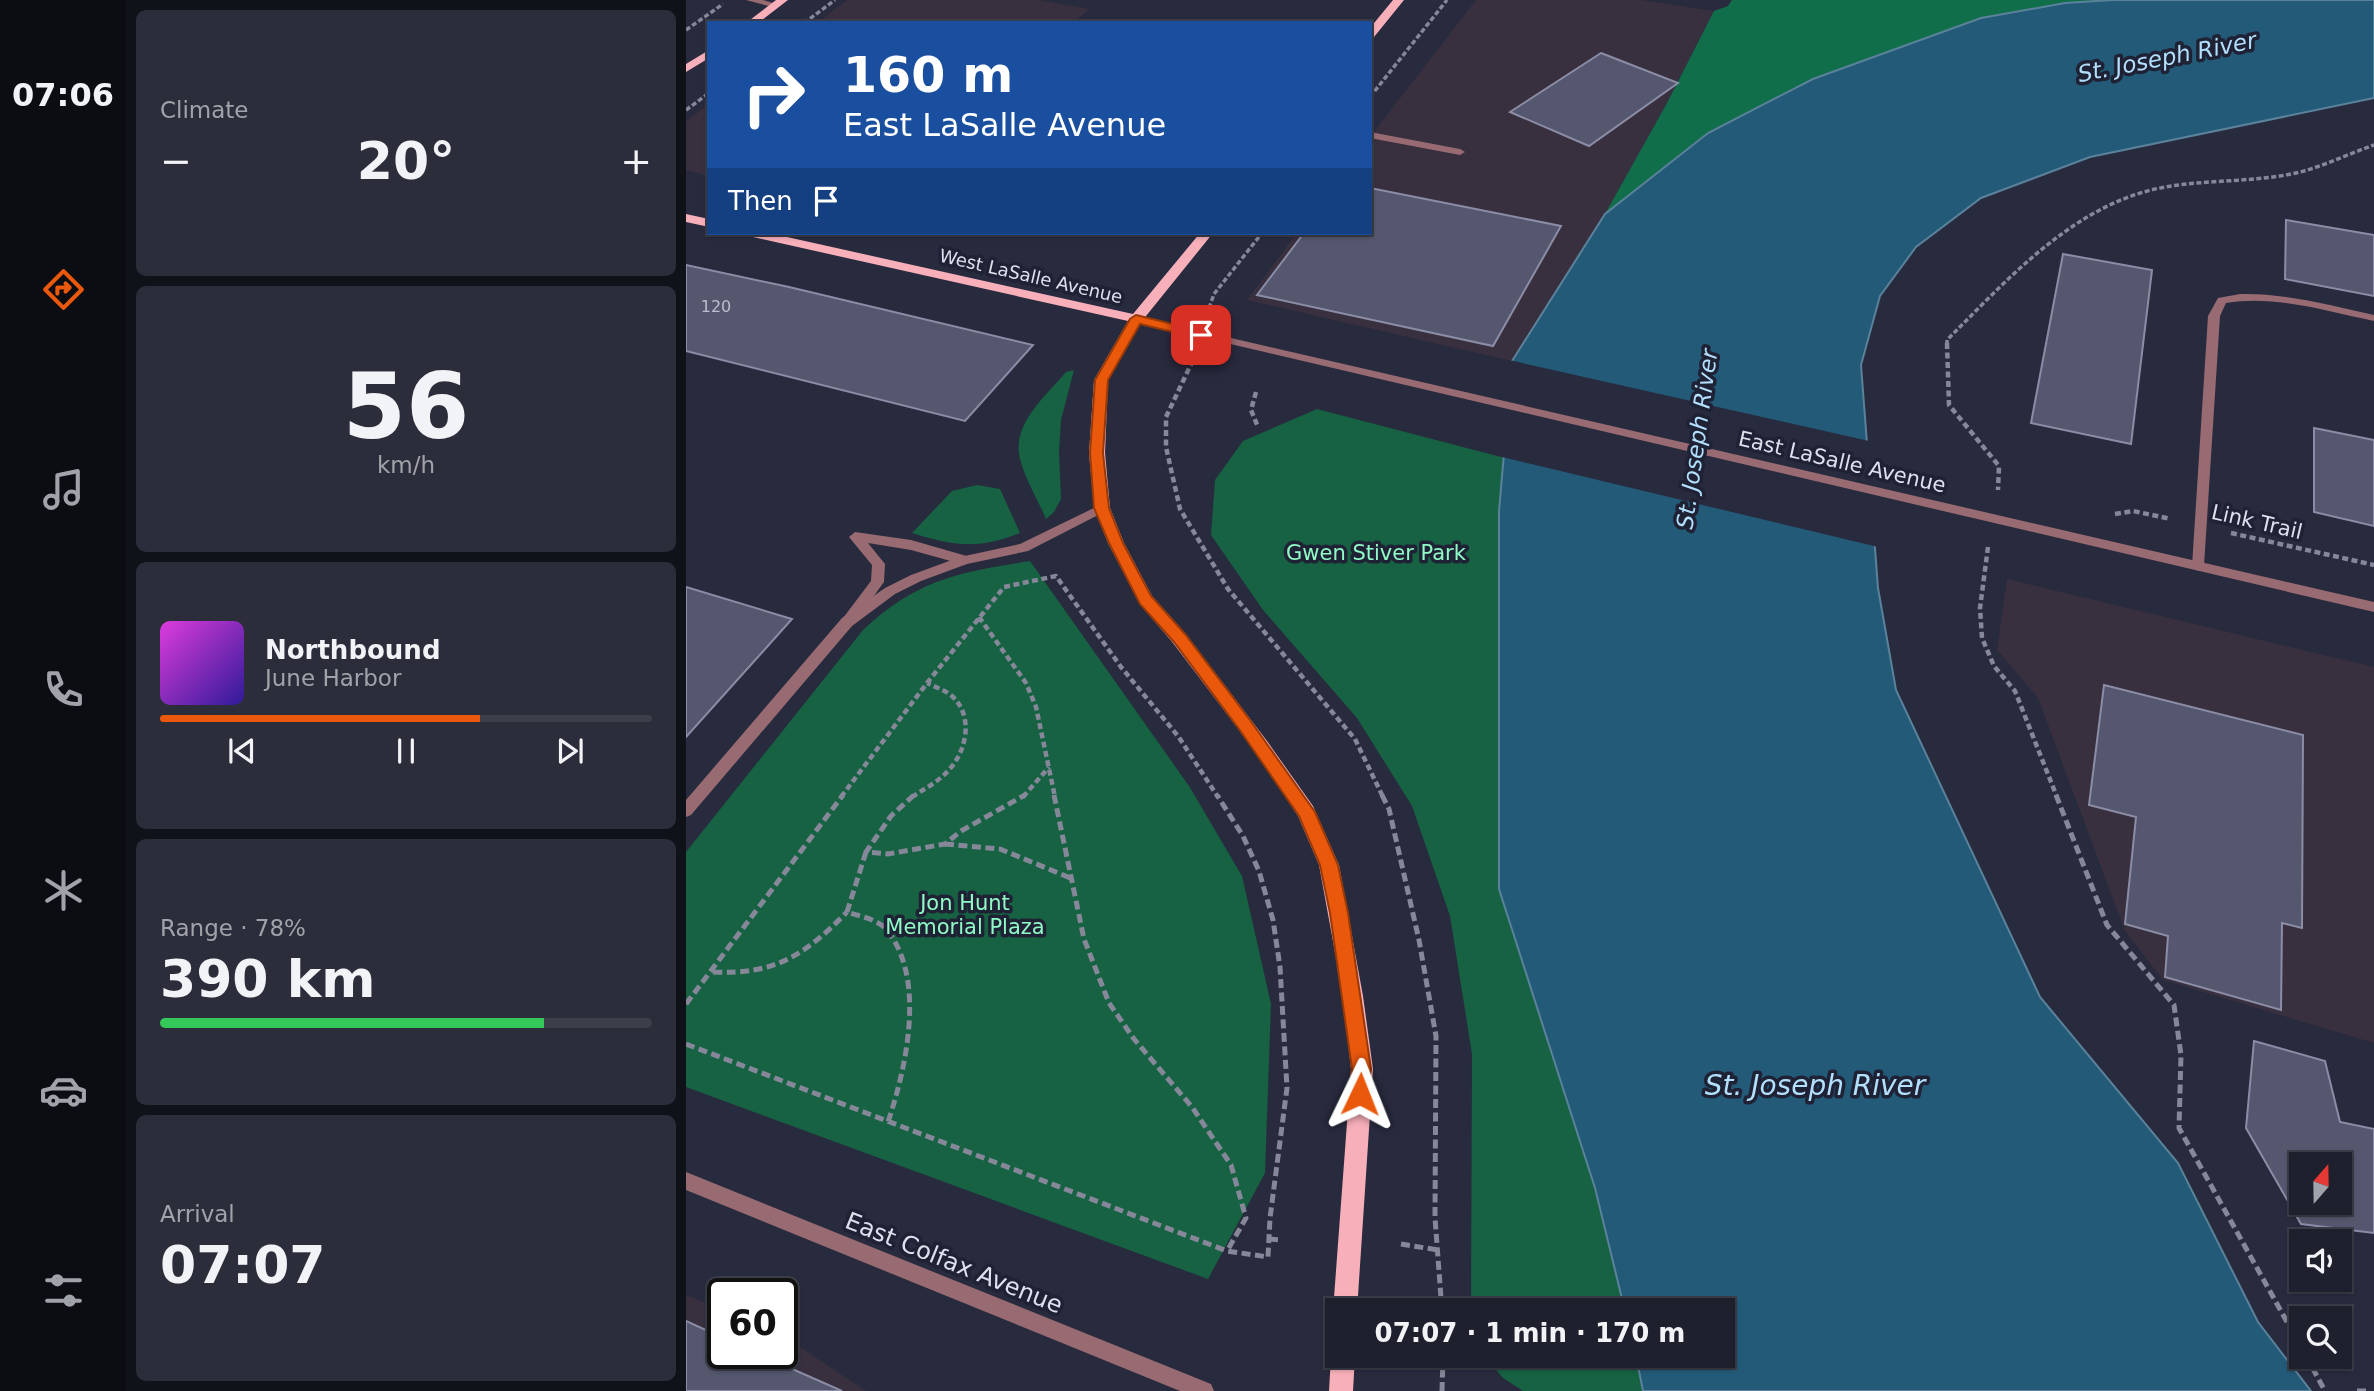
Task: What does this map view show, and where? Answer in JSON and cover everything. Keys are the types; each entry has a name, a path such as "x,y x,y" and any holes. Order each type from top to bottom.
{"main road":[{"path":"1372,33 1399,0"},
{"path":"754,21 779,2"},
{"path":"686,69 707,53"},
{"path":"686,218 707,223"},
{"name":"West LaSalle Avenue","path":"762,235 1136,319"},
{"path":"1205,235 1136,319 1101,380 1097,453 1102,508 1116,543 1146,600 1179,638 1269,757 1306,812 1329,865 1351,984 1362,1069 1346,1298"},
{"path":"1341,1391 1342,1368"}],"street":[{"path":"750,0 779,2"},
{"path":"1372,135 1460,152"},
{"path":"2198,566 2214,316 2222,300 2239,296 2266,297 2374,318"},
{"name":"East LaSalle Avenue","path":"1136,319 2374,607"},
{"path":"847,622 890,591 943,566 1023,548 1102,508"},
{"path":"686,811 847,622 877,582 879,564 855,537 911,545 965,560"},
{"name":"East Colfax Avenue","path":"686,1181 1205,1391"}],"path":[{"path":"686,30 729,0"},
{"path":"807,21 835,0"},
{"path":"1372,94 1447,0"},
{"path":"686,110 707,94"},
{"path":"1999,485 1999,466 1948,405 1947,340 2003,285 2069,229 2151,190 2303,171 2374,145"},
{"path":"1214,294 1260,235"},
{"path":"1188,375 1166,417 1166,447 1180,509 1228,589 1355,738 1389,809 1419,940 1436,1035 1435,1218 1441,1298"},
{"path":"1256,392 1250,401 1250,413 1258,427"},
{"name":"Link Trail","path":"2133,511 2374,565"},
{"path":"1987,553 1979,598 1983,643 1994,666 2015,691 2107,925 2174,1005 2180,1055 2179,1128 2289,1325"},
{"path":"686,1004 927,683 1004,587 1056,576 1121,667 1178,736 1249,848 1259,871 1273,920 1280,967 1287,1088 1268,1256 1227,1251 686,1044"},
{"path":"979,617 1026,683 1036,707 1074,879 1084,939 1109,1003 1134,1039 1192,1108 1231,1165 1246,1218 1227,1251"},
{"path":"712,971 740,975 781,965 820,941 847,912 866,852 883,823 905,801 951,769 962,749 967,730 963,711 951,694 927,683"},
{"path":"945,844 961,831 1026,795 1050,766"},
{"path":"866,852 888,854 945,844 964,849 997,849 1026,858 1074,879"},
{"path":"847,912 884,926 901,952 909,980 907,1037 898,1095 888,1122"},
{"path":"1269,1239 1283,1240"},
{"path":"1401,1244 1438,1250"},
{"path":"1442,1391 1443,1368"},
{"path":"2313,1369 2325,1391"},
{"path":"2357,1391 2368,1391"}],"shaded area":[{"path":"847,0 1039,0 1089,9 1075,21 820,21"},
{"path":"1476,0 1641,0 1714,11 1667,103 1605,214 1512,361 1247,300 1296,235 1372,235 1372,134"},
{"path":"707,105 707,175 686,170 686,121"},
{"path":"2007,579 2374,667 2374,1043 2163,980 2125,931 2038,698 1997,650"},
{"path":"686,1295 707,1304 707,1369 798,1369 798,1346 866,1391 686,1391"}],"green space":[{"path":"1732,0 2112,0 2065,3 1707,133 1605,214 1667,103 1714,11 1728,6"},
{"path":"1074,370 1061,420 1061,499 1054,512 1046,519 1022,467 1019,446 1021,434 1025,422 1040,401 1066,372"},
{"name":"Gwen Stiver Park","path":"1317,409 1505,458 1499,511 1499,889 1595,1188 1622,1298 1471,1298 1472,1054 1450,916 1412,806 1357,718 1263,610 1211,535 1215,480 1243,441"},
{"path":"977,485 1000,489 1020,533 991,542 966,544 912,533 952,491"},
{"name":"Jon Hunt Memorial Plaza","path":"1030,561 1189,786 1242,876 1271,1004 1265,1173 1208,1279 686,1087 686,852 863,630 883,613 902,599 941,580 982,569"},
{"path":"1494,1368 1638,1368 1643,1391 1523,1391 1503,1378"}],"water":[{"name":"St. Joseph River","path":"2112,0 2374,0 2374,98 2090,157 1981,198 1916,247 1880,296 1861,365 1878,588 1896,690 2040,997 2178,1163 2258,1322 2289,1362 2289,1369 2294,1369 2311,1391 1643,1391 1638,1368 1735,1368 1735,1298 1622,1298 1595,1188 1499,889 1499,511 1512,361 1605,214 1708,133 1813,79 1981,18 2065,3"}],"pier":[{"path":"1509,360 1869,441 1878,547 1502,457"}],"building":[{"path":"1601,53 1678,83 1589,146 1510,112"},
{"path":"1372,188 1561,226 1493,346 1257,295 1302,235 1372,235"},
{"path":"2286,220 2374,235 2374,296 2285,279"},
{"path":"2063,254 2152,270 2131,444 2031,423"},
{"path":"686,265 1033,345 965,421 686,351"},
{"path":"2314,428 2374,440 2374,526 2314,512"},
{"path":"686,587 792,619 686,737"},
{"path":"2104,685 2303,735 2302,928 2282,923 2281,1010 2165,977 2168,936 2125,924 2136,817 2089,805"},
{"path":"2254,1041 2325,1061 2340,1122 2374,1129 2374,1233 2301,1224 2296,1215 2352,1215 2352,1152 2289,1152 2289,1203 2246,1128"},
{"path":"686,1321 707,1331 707,1369 792,1369 842,1391 686,1391"}],"route":[{"path":"1201,335 1136,319 1109,366 1101,380 1097,453 1102,508 1116,543 1146,600 1245,724 1306,812 1329,865 1339,913 1362,1069 1360,1094"}]}
